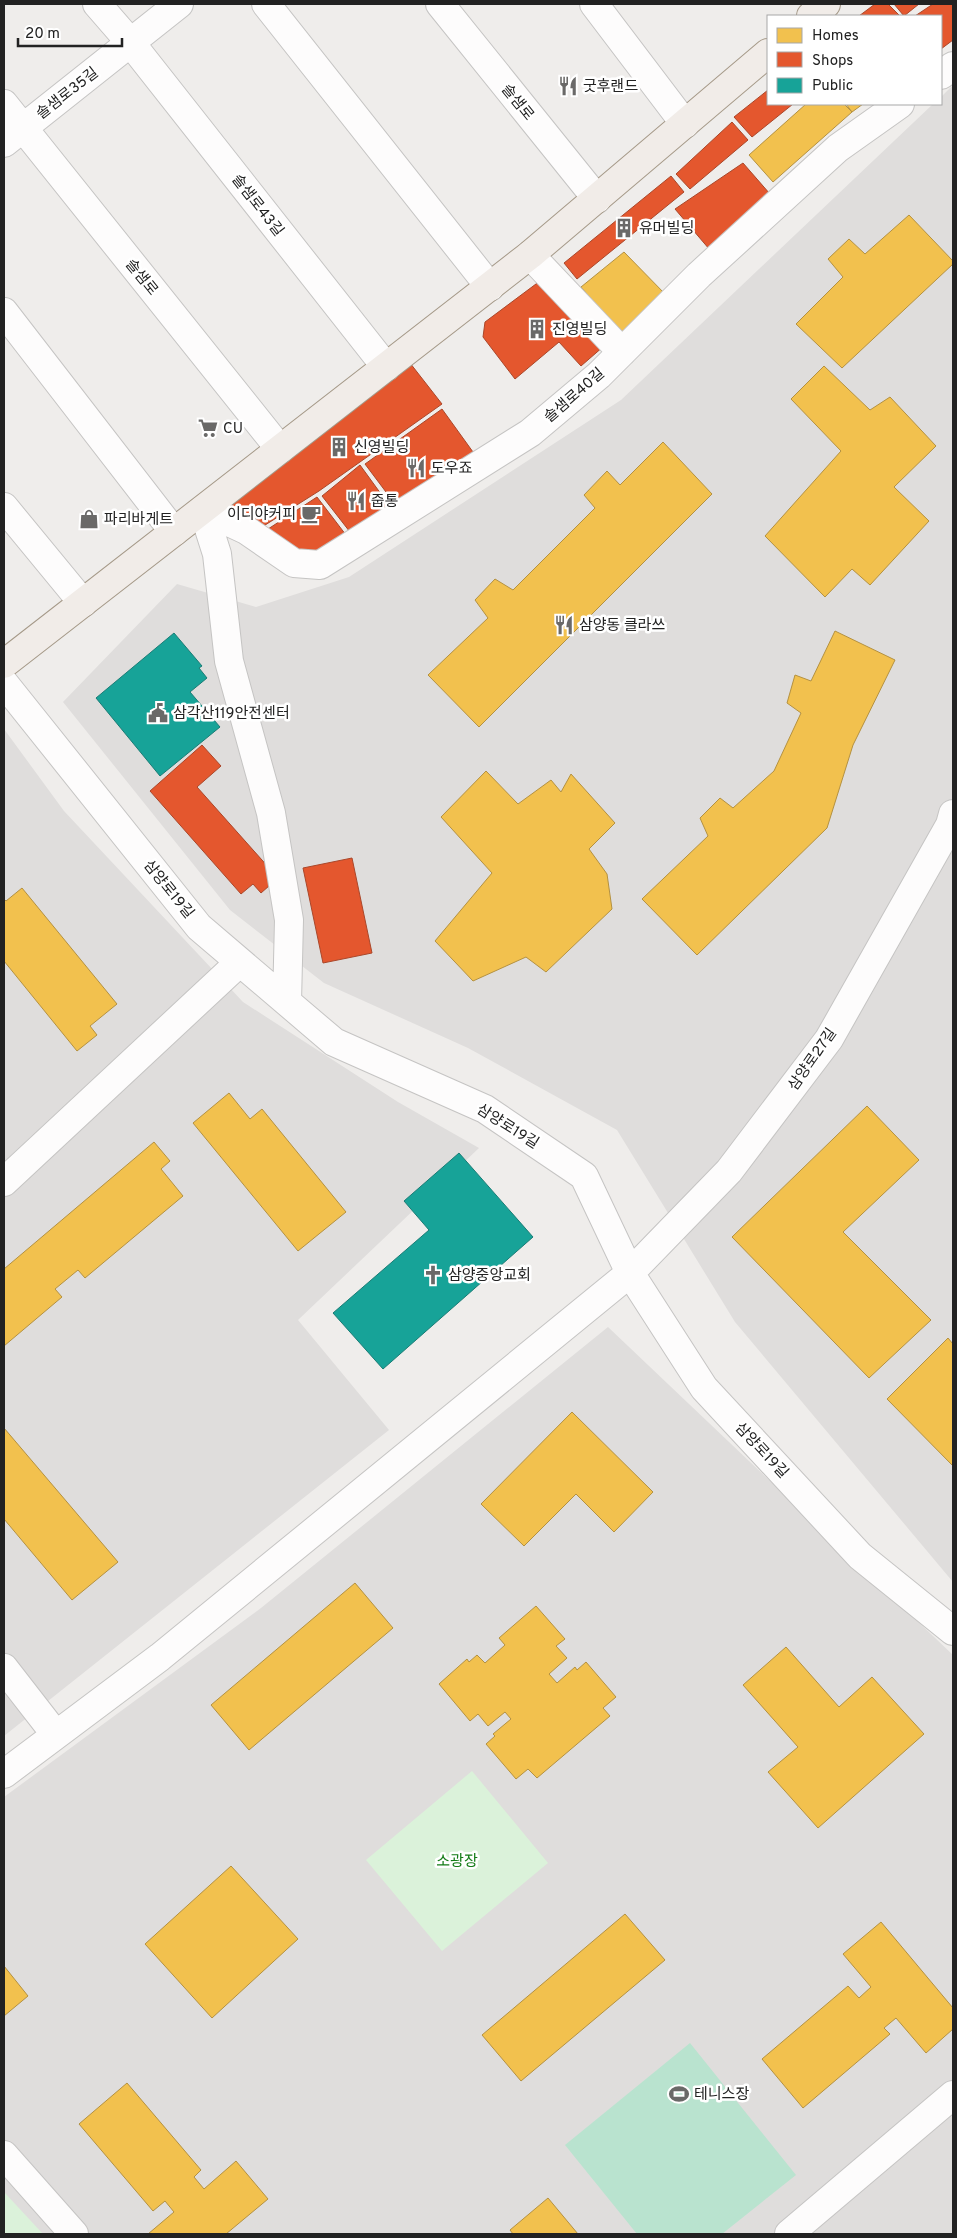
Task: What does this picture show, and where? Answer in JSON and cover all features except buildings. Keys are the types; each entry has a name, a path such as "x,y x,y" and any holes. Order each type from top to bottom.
{"main road":[{"path":"812,15 826,4"},
{"path":"4,664 490,287 597,199 767,54"}],"street":[{"name":"솔샘로43길","path":"96,4 130,42 386,367"},
{"path":"130,42 179,4"},
{"path":"266,4 490,287"},
{"name":"솔샘로","path":"440,4 597,199"},
{"path":"594,4 685,124"},
{"name":"솔샘로35길","path":"13,135 130,42"},
{"path":"942,74 953,66"},
{"name":"솔샘로","path":"4,104 13,135 280,450"},
{"name":"솔샘로40길","path":"202,510 246,530 294,563 320,565 530,433 599,375 699,275 838,148 899,105"},
{"path":"530,255 622,352"},
{"path":"4,312 174,532"},
{"path":"4,507 83,603"},
{"path":"202,510 216,554 229,661 272,813 289,920 287,1002"},
{"name":"삼양로19길","path":"4,683 199,927 334,1042 485,1109 584,1176 630,1273 704,1388 860,1556 953,1631"},
{"name":"삼양로27길","path":"4,1774 160,1658 630,1273 729,1171 829,1039 950,825 953,814"},
{"path":"4,1182 240,962"},
{"path":"4,1668 56,1735"},
{"path":"789,2234 953,2095"},
{"path":"4,2155 74,2234"}],"shaded area":[{"path":"953,85 953,1582 735,1322 617,1130 468,1048 324,983 230,910 63,702 177,584 256,607 349,577 621,400 932,105 942,105 942,96"},
{"path":"4,729 64,811 243,1002 398,1102 479,1148 298,1320 389,1430 4,1736"},
{"path":"608,1327 953,1655 953,2234 81,2234 4,2150 4,1797 261,1608"},
{"path":"4,2175 58,2234 4,2234"}],"green space":[{"name":"소광장","path":"472,1771 548,1863 442,1951 366,1860"},
{"name":"테니스장","path":"690,2043 796,2175 722,2234 637,2234 565,2145"},
{"path":"4,2192 43,2234 4,2234"}],"place":[{"name":"굿후랜드","path":"568,86"},
{"name":"유머빌딩","path":"624,228"},
{"name":"진영빌딩","path":"537,329"},
{"name":"CU","path":"208,428"},
{"name":"신영빌딩","path":"339,447"},
{"name":"도우죠","path":"416,468"},
{"name":"줍통","path":"356,501"},
{"name":"이디야커피","path":"311,514"},
{"name":"파리바게트","path":"89,519"},
{"name":"삼양동 클라쓰","path":"564,625"},
{"name":"삼각산119안전센터","path":"158,713"},
{"name":"삼양중앙교회","path":"433,1275"},
{"name":"테니스장","path":"679,2094"}]}
